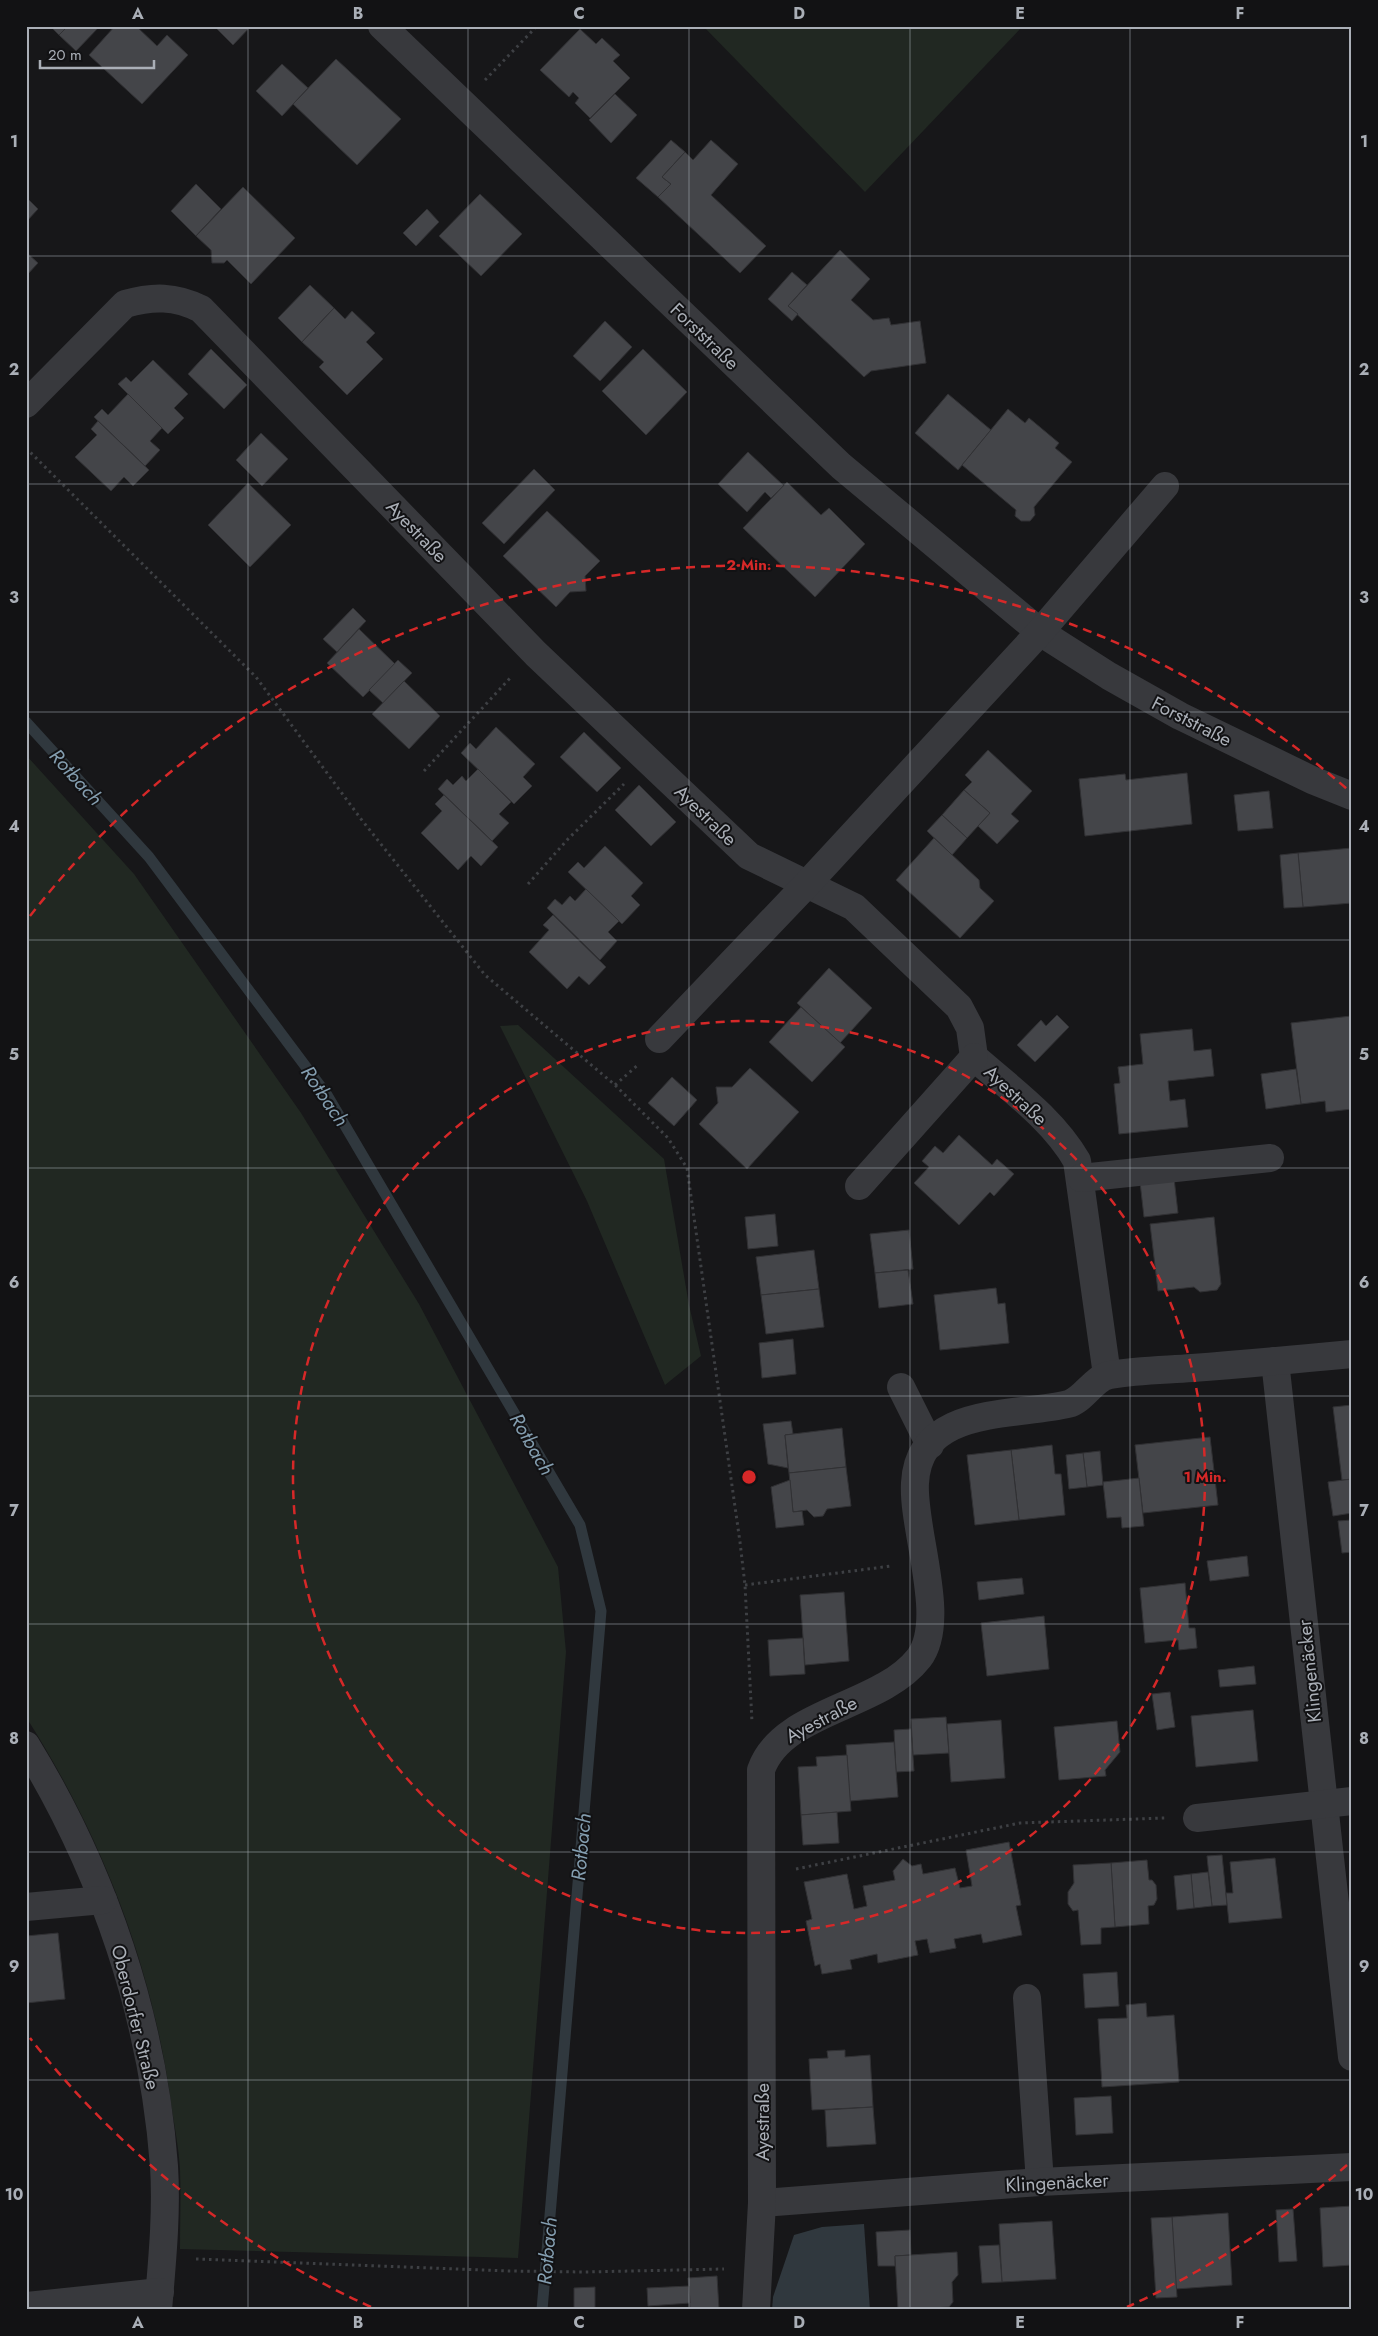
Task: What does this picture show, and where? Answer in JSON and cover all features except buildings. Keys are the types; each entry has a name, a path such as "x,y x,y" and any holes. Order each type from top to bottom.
{"street":[{"name":"Forststraße","path":"382,26 841,466 1040,632 1109,676 1180,716 1312,780 1352,796"},
{"name":"Ayestraße","path":"26,404 125,304 143,299 183,300 201,309 536,654 749,856 854,907 959,1006 970,1028 974,1057 1039,1115 1071,1150 1077,1161 1081,1178 1107,1375 1071,1404 965,1420 943,1430 919,1462 914,1484 930,1614 928,1637 920,1656 906,1672 876,1691 786,1735 766,1756 760,1770 762,2202 756,2310"},
{"path":"659,1039 808,884 1040,632 1165,486"},
{"path":"859,1186 974,1057"},
{"path":"1081,1178 1270,1158"},
{"path":"1107,1375 1352,1354"},
{"name":"Klingenäcker","path":"1275,1361 1352,2057"},
{"path":"901,1387 930,1445"},
{"name":"Oberdorfer Straße","path":"26,1745 70,1826 103,1900 123,1955 138,2012 155,2088 164,2167 163,2257 159,2301"},
{"path":"1197,1818 1352,1801"},
{"path":"26,1907 103,1900"},
{"path":"1027,1998 1040,2182"},
{"name":"Klingenäcker","path":"762,2202 1040,2182 1352,2167"},
{"path":"27,2306 159,2301"}],"path":[{"path":"502,60 536,26"},
{"path":"26,448 256,677 361,819 485,975 615,1085 668,1138 687,1168 745,1585 752,1738 766,1756"},
{"path":"424,771 498,690"},
{"path":"528,884 568,839 649,760"},
{"path":"615,1085 633,1069"},
{"path":"745,1585 924,1562"},
{"path":"761,1877 1020,1823 1197,1818"},
{"path":"163,2257 508,2271 584,2272 757,2268"}],"shaded area":[{"path":"703,26 1023,26 865,192"},
{"path":"26,755 134,874 301,1113 419,1304 558,1567 566,1652 518,2258 180,2249 180,2170 177,2140 164,2058 138,1955 121,1905 101,1856 53,1762 26,1717"},
{"path":"518,1025 664,1159 689,1305 701,1356 665,1385 587,1201 500,1026"},
{"path":"864,2224 870,2310 772,2310 773,2297 794,2235 822,2227"}],"waterway":[{"name":"Rotbach","path":"26,722 149,857 327,1095 580,1525 601,1611 542,2310"}]}
